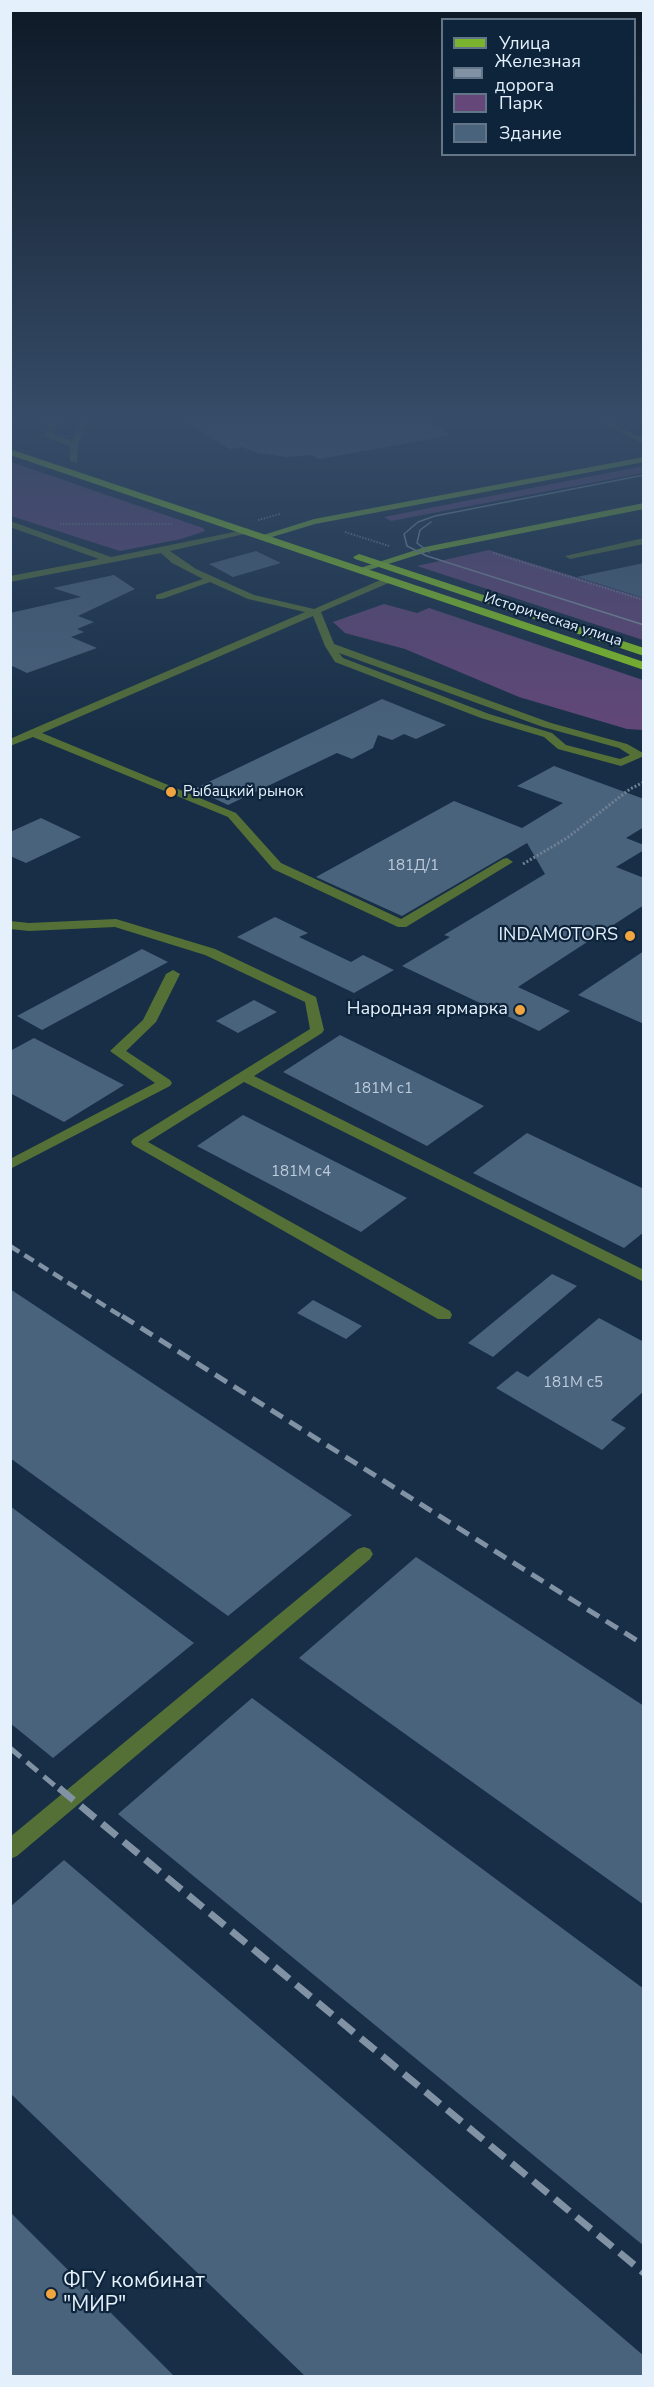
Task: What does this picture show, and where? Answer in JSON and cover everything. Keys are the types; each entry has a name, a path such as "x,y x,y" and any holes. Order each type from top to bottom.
{"highway":[{"name":"Историческая улица","path":"241,529 644,666"},
{"name":"Историческая улица","path":"275,529 644,652"}],"main road":[{"path":"262,537 285,529"},
{"path":"359,570 413,553 529,529"}],"street":[{"path":"25,529 110,560"},
{"path":"10,579 163,550 246,531"},
{"path":"570,556 644,541"},
{"path":"163,550 176,561 251,597 316,612"},
{"path":"159,597 211,579"},
{"path":"10,743 388,580"},
{"path":"316,612 330,646 339,660 485,716 548,735 562,747 621,763 641,754"},
{"path":"330,646 547,725 623,746 641,754"},
{"path":"426,693 434,684"},
{"path":"32,733 232,815 277,866 402,924 507,862"},
{"path":"10,925 29,927 116,923 210,952 311,1000 316,1030 138,1142 444,1315"},
{"path":"10,1165 165,1083 117,1051 149,1022 173,974"},
{"path":"244,1076 644,1277"},
{"path":"10,1850 364,1554"}],"path":[{"path":"338,529 413,553"},
{"path":"484,550 644,600"},
{"path":"630,789 644,782"}],"green space":[{"path":"53,529 205,531 181,539 120,551"},
{"path":"489,550 643,598 643,640 417,566"},
{"path":"384,604 417,613 429,608 643,680 643,730 627,729 519,697 405,649 345,633 333,622"}],"building":[{"path":"256,551 281,563 233,577 209,564"},
{"path":"644,563 644,598 577,577"},
{"path":"114,575 135,589 78,616 94,622 77,629 84,632 71,637 97,648 27,673 10,665 10,613 81,597 53,588"},
{"path":"382,699 446,725 416,739 404,734 392,740 378,735 373,748 352,759 337,753 228,805 194,789"},
{"path":"554,766 644,799 644,827 626,838 644,845 644,850 616,867 644,878 644,905 518,987 570,1011 539,1031 402,966 450,937 444,935 545,874 527,843 402,916 316,877 454,801 522,828 563,803 517,786"},
{"path":"41,818 81,837 26,863 10,856 10,832"},
{"path":"275,917 308,933 299,937 351,962 363,955 394,970 354,993 237,937"},
{"path":"142,949 168,962 42,1030 17,1016"},
{"path":"644,951 644,1024 578,995"},
{"path":"254,1000 277,1012 238,1033 216,1021"},
{"path":"340,1035 484,1106 427,1146 283,1072"},
{"path":"34,1038 124,1085 64,1122 10,1093 10,1051"},
{"path":"243,1115 407,1198 361,1232 197,1146"},
{"path":"527,1133 644,1189 644,1232 624,1248 473,1173"},
{"path":"552,1274 577,1286 493,1357 468,1343"},
{"path":"10,1289 352,1515 228,1616 10,1458"},
{"path":"313,1300 362,1326 346,1339 297,1313"},
{"path":"599,1318 644,1342 644,1391 611,1420 626,1428 602,1450 496,1388 517,1371 528,1377"},
{"path":"10,1506 194,1643 53,1758 10,1723"},
{"path":"416,1557 644,1706 644,1905 299,1658"},
{"path":"252,1698 644,1989 644,2246 118,1814"},
{"path":"64,1860 644,2356 644,2376 305,2376 10,2093 10,1907"},
{"name":"ФГУ комбинат \"МИР\"","path":"10,2212 174,2376 10,2376"}],"tram line":[{"path":"409,529 404,534 407,546 427,556 644,625"},
{"path":"421,529 417,543 429,552"}],"railway":[{"path":"10,1246 124,1318"},
{"path":"122,1316 644,1645"},
{"path":"10,1748 60,1790"},
{"path":"59,1788 644,2273"}],"place":[{"name":"Рыбацкий рынок","path":"171,792"},
{"name":"INDAMOTORS","path":"630,936"},
{"name":"Народная ярмарка","path":"520,1010"},
{"name":"ФГУ комбинат \"МИР\"","path":"51,2294"}]}
